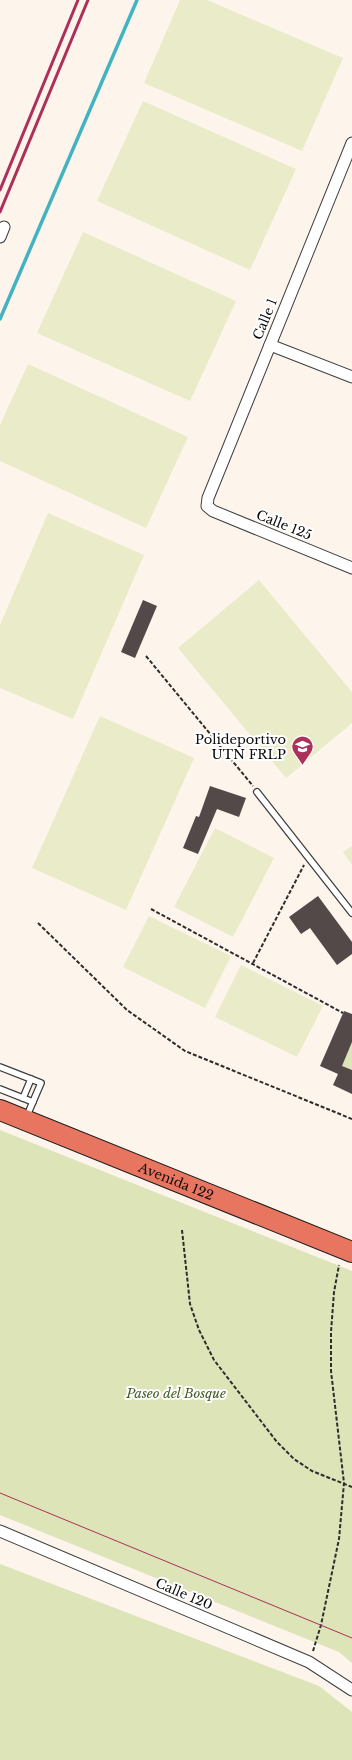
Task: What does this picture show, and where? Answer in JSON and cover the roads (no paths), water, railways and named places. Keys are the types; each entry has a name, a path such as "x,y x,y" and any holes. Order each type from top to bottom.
{"highway":[{"name":"Avenida 122","path":"0,1110 349,1251"}],"street":[{"name":"Calle 1","path":"206,506 270,345 348,163 352,144"},
{"path":"270,345 352,377"},
{"name":"Calle 125","path":"206,506 213,511 351,564"},
{"name":"Calle 120","path":"0,1531 309,1662 352,1690"}],"lane":[{"path":"257,792 352,913"},
{"path":"0,1067 41,1083 25,1120"},
{"path":"23,1098 31,1079"},
{"path":"0,1088 33,1102"}],"waterway":[{"path":"0,319 137,0"}],"tram line":[{"path":"0,1493 352,1638"}],"railway":[{"path":"0,190 78,0"},
{"path":"0,212 88,0"}],"place":[{"name":"Polideportivo UTN FRLP","path":"302,766"}],"park label":[{"name":"Paseo del Bosque","path":"176,1393"}]}
